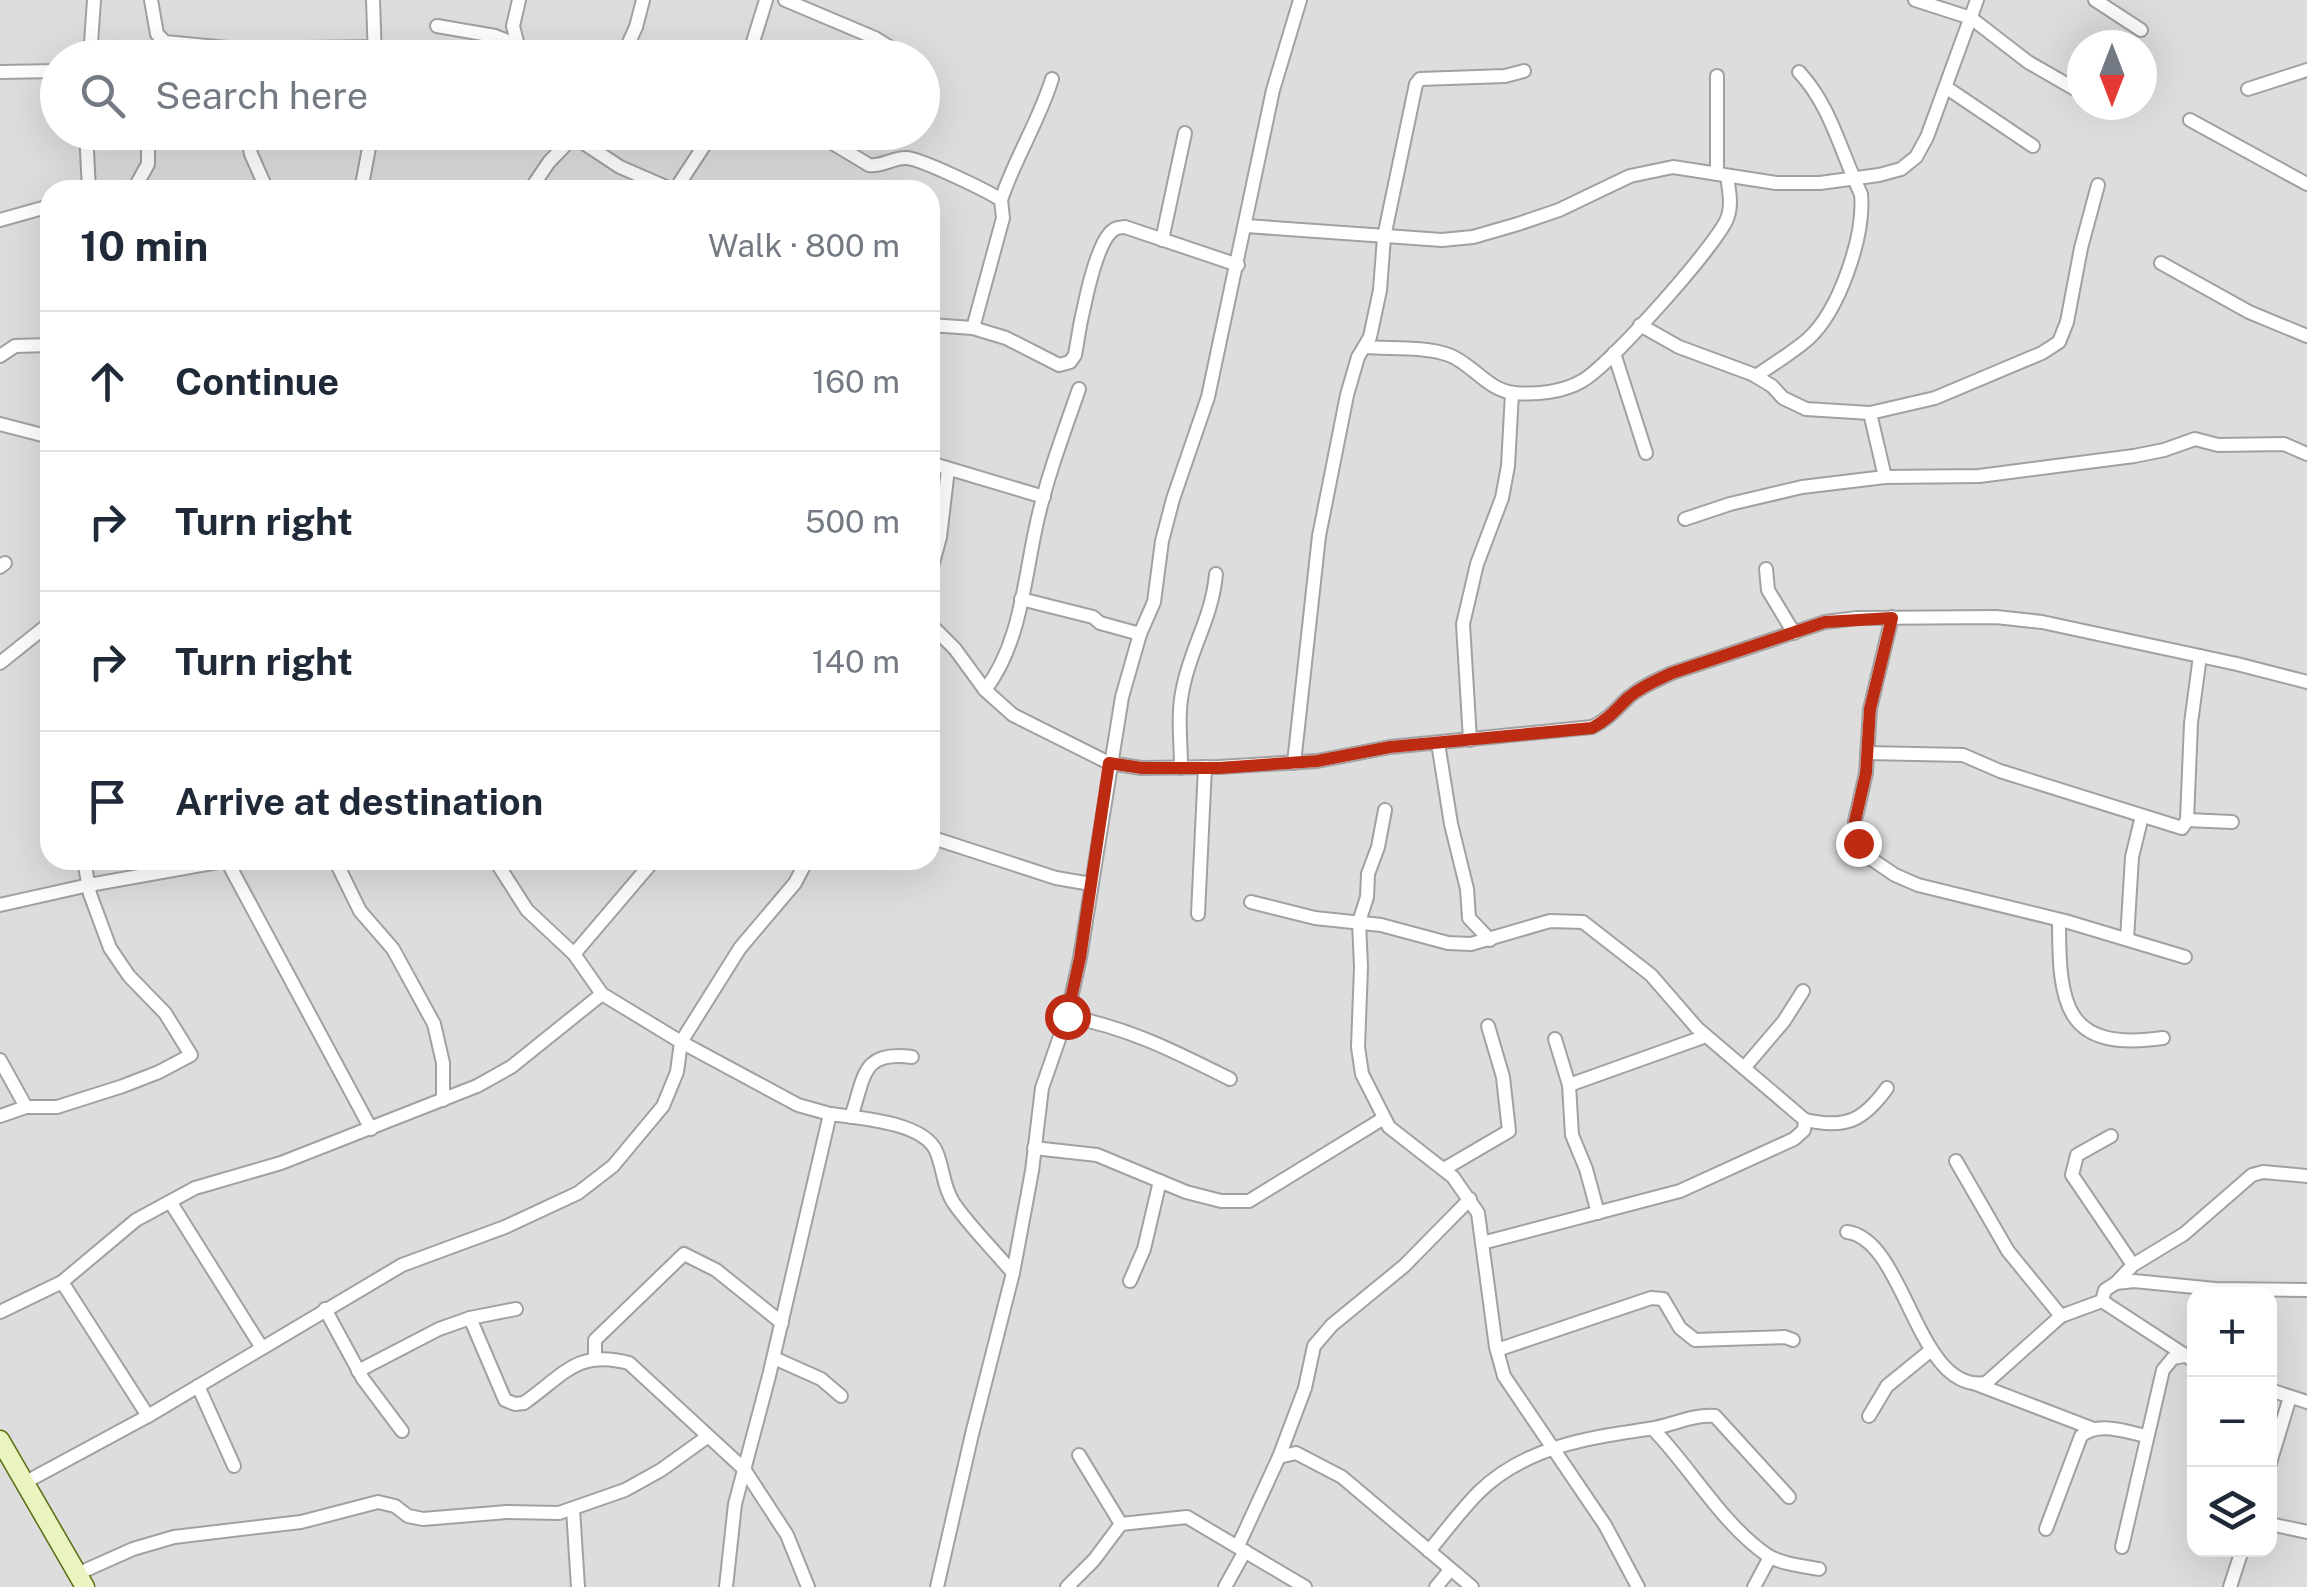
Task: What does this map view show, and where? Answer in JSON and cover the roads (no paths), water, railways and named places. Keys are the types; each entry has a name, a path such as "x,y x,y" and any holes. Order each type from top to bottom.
{"street":[{"path":"91,40 94,0"},
{"path":"151,0 157,34 164,40"},
{"path":"373,0 375,40"},
{"path":"516,40 513,26 519,0"},
{"path":"630,40 643,0"},
{"path":"754,40 766,0"},
{"path":"785,0 878,40"},
{"path":"938,1587 1014,1273 1042,1088 1067,1016 1109,763 1140,634 1154,602 1162,541 1208,397 1273,90 1300,0"},
{"path":"1915,0 1972,18 2028,62 2067,84"},
{"path":"1246,226 1442,240 1472,237 1560,210 1649,170 1673,166 1776,183 1820,183 1901,169 1916,157 1977,0"},
{"path":"2095,0 2141,30"},
{"path":"437,26 502,40"},
{"path":"1294,762 1320,536 1348,396 1358,357 1370,336 1380,290 1384,237 1416,84 1420,79 1505,76 1524,70"},
{"path":"2248,89 2307,70"},
{"path":"0,72 40,71"},
{"path":"1756,376 1809,338 1835,300 1859,230 1861,194 1821,103 1799,72"},
{"path":"1365,348 1437,352 1453,357 1494,387 1512,393 1558,391 1598,370 1640,326 1726,220 1730,204 1722,175 1718,76"},
{"path":"974,328 1003,218 1000,200 1015,159 1042,112 1052,79"},
{"path":"1946,88 2033,146"},
{"path":"2190,120 2307,184"},
{"path":"1162,240 1184,134"},
{"path":"87,150 88,180"},
{"path":"139,180 148,164 148,150"},
{"path":"251,150 263,180"},
{"path":"362,180 368,150"},
{"path":"536,180 559,150"},
{"path":"595,150 620,168 649,180"},
{"path":"681,180 701,150"},
{"path":"844,150 869,165 879,166 902,157 918,160 1000,200"},
{"path":"1640,326 1679,348 1756,376 1783,398 1806,409 1870,414 1963,388 2059,342 2098,185"},
{"path":"0,220 40,209"},
{"path":"940,326 974,328 1006,338 1059,364 1070,362 1075,355 1096,263 1108,234 1116,228 1124,227 1238,265"},
{"path":"2161,263 2249,312 2307,336"},
{"path":"0,356 15,346 40,345"},
{"path":"1614,353 1646,453"},
{"path":"984,690 1009,650 1044,497 1080,389"},
{"path":"1470,740 1464,624 1477,564 1502,498 1512,393"},
{"path":"1870,414 1885,477"},
{"path":"2,427 40,436"},
{"path":"1685,519 1802,487 1885,477 1979,476 2134,456 2195,439 2218,445 2284,444 2307,454"},
{"path":"940,466 1044,497"},
{"path":"940,537 948,469"},
{"path":"1766,569 1768,590 1794,633"},
{"path":"1181,768 1183,687 1205,629 1216,574"},
{"path":"1021,599 1093,617 1100,623 1140,634"},
{"path":"940,634 984,690 1014,715 1109,763 1142,768 1294,762 1438,742 1592,728 1611,718 1628,698 1648,684 1825,622 1996,617 2042,622 2307,682"},
{"path":"1892,618 1870,709 1855,821 1864,854 1895,876 1918,885 2185,957"},
{"path":"0,663 40,631"},
{"path":"1867,753 1963,754 2000,771 2182,828 2188,820 2191,722 2200,656"},
{"path":"1438,742 1467,889 1469,918 1490,940"},
{"path":"1198,914 1205,768"},
{"path":"1384,810 1378,847 1368,874 1367,898 1358,922 1362,967 1358,1048 1362,1074 1389,1128 1444,1170 1470,1198 1478,1213 1504,1376 1604,1525 1638,1587"},
{"path":"2127,939 2132,857 2142,816"},
{"path":"2188,820 2232,822"},
{"path":"940,840 1056,878 1091,884"},
{"path":"0,1116 26,1108 57,1107 159,1072 191,1055 165,1014 110,948 86,870"},
{"path":"0,905 164,870"},
{"path":"233,870 372,1130"},
{"path":"340,870 360,911 393,949 421,995 434,1024 443,1063 444,1100"},
{"path":"501,870 527,910 574,954 602,994 798,1105 897,1126 926,1138 934,1147 942,1182 954,1204 1014,1273"},
{"path":"574,954 641,870"},
{"path":"24,1482 148,1416 402,1264 492,1232 578,1193 613,1166 663,1106 678,1072 681,1042 732,960 802,870"},
{"path":"1251,902 1315,918 1381,925 1448,943 1472,944 1550,921 1583,922 1651,975 1706,1036 1805,1120 1831,1126 1859,1118 1872,1109 1888,1088"},
{"path":"1448,943 1469,918"},
{"path":"2059,920 2060,958 2076,1023 2086,1032 2121,1041 2163,1038"},
{"path":"1744,1068 1784,1021 1803,991"},
{"path":"0,1312 62,1282 136,1220 196,1188 372,1130 511,1067 602,994"},
{"path":"1067,1016 1110,1024 1144,1036 1230,1079"},
{"path":"1444,1170 1509,1131 1502,1076 1488,1026"},
{"path":"1570,1085 1706,1036"},
{"path":"1555,1040 1570,1085 1572,1135 1598,1213"},
{"path":"852,1117 864,1072 874,1060 889,1054 912,1057"},
{"path":"0,1060 26,1108"},
{"path":"726,1587 735,1504 774,1358 830,1114"},
{"path":"1034,1148 1098,1155 1221,1201 1249,1201 1384,1118"},
{"path":"1482,1243 1680,1191 1794,1139 1804,1130 1805,1120"},
{"path":"2111,1136 2076,1156 2072,1175 2132,1265"},
{"path":"1956,1161 2008,1251 2061,1316"},
{"path":"2102,1301 2105,1290 2132,1265 2184,1234 2252,1176 2263,1172 2307,1176"},
{"path":"1130,1281 1144,1249 1160,1181"},
{"path":"1226,1587 1305,1388 1314,1346 1332,1325 1404,1266 1470,1198"},
{"path":"171,1202 262,1348"},
{"path":"1847,1232 1859,1233 1875,1248 1938,1362 1976,1384 2091,1428 2147,1436"},
{"path":"595,1358 595,1340 684,1254 716,1270 782,1323"},
{"path":"62,1282 148,1416"},
{"path":"2116,1283 2307,1290"},
{"path":"1497,1350 1651,1298 1663,1299 1680,1328 1695,1340 1793,1340"},
{"path":"1976,1384 1986,1382 2061,1316 2102,1301"},
{"path":"2102,1301 2187,1358"},
{"path":"325,1309 358,1370 402,1432"},
{"path":"358,1370 439,1329 516,1309"},
{"path":"470,1318 505,1400 515,1404 524,1403 583,1360 605,1357 629,1363 744,1468 787,1535 808,1587"},
{"path":"1870,1416 1887,1386 1930,1351"},
{"path":"774,1358 821,1378 841,1396"},
{"path":"2122,1547 2163,1370 2173,1358 2187,1359"},
{"path":"198,1386 234,1466"},
{"path":"2277,1392 2307,1402"},
{"path":"2277,1440 2290,1397"},
{"path":"1429,1551 1479,1492 1514,1464 1553,1448 1653,1428 1699,1414 1715,1416 1789,1497"},
{"path":"1653,1428 1684,1461 1723,1515 1770,1557 1819,1569"},
{"path":"2046,1529 2081,1436 2091,1428"},
{"path":"0,1440 81,1580 133,1548 174,1537 301,1522 378,1502 395,1506 408,1516 423,1518 507,1512 540,1515 573,1509 625,1490 707,1437"},
{"path":"1278,1457 1296,1453 1342,1476 1472,1587"},
{"path":"1079,1455 1121,1524"},
{"path":"573,1509 578,1587"},
{"path":"1068,1587 1121,1524 1187,1517 1305,1587"},
{"path":"2277,1526 2307,1532"},
{"path":"1754,1587 1770,1557"},
{"path":"2230,1587 2240,1557"},
{"path":"1436,1587 1450,1570"}]}
